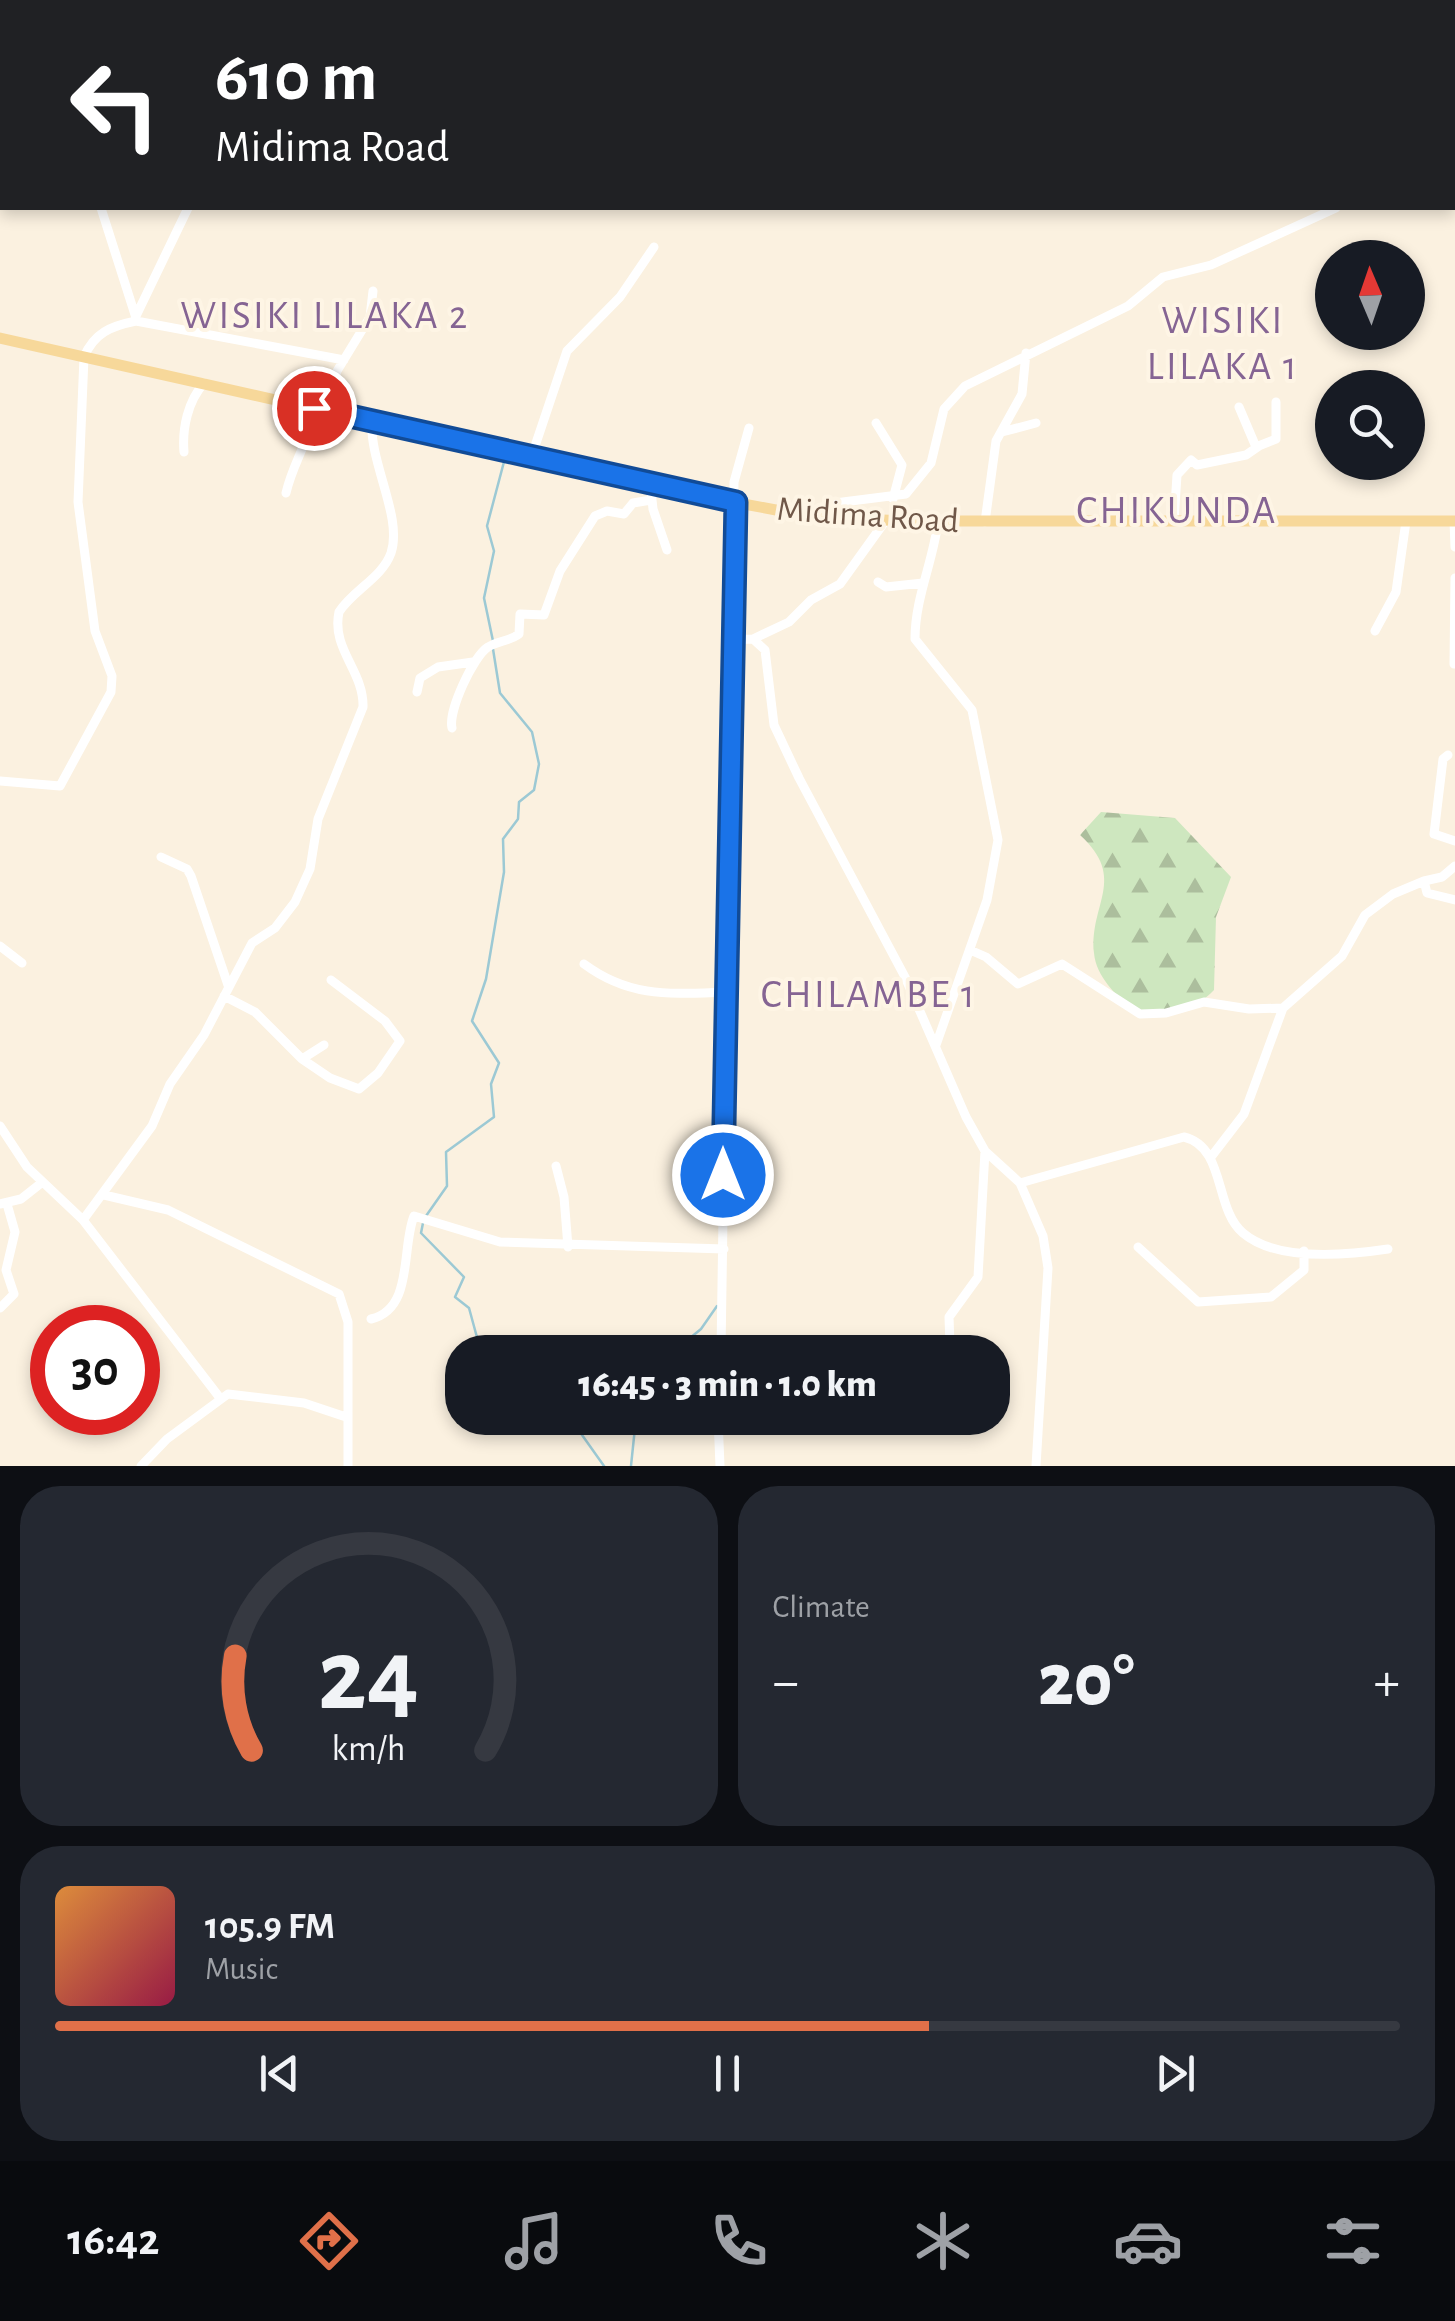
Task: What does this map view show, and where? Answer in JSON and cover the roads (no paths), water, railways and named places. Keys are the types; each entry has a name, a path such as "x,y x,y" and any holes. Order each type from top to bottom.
{"main road":[{"name":"Midima Road","path":"0,338 530,458 819,518 938,522 1455,521"}],"street":[{"path":"102,210 136,318"},
{"path":"136,318 187,210"},
{"path":"819,518 835,503 893,498 914,488 931,463 944,409 951,398 1026,353 1128,306 1164,277 1211,265 1332,210"},
{"path":"530,458 567,351 620,297 654,247"},
{"path":"286,493 294,461 370,317 373,290"},
{"path":"0,782 60,786 111,692 112,676 95,630 78,502 84,357 94,337 136,318 344,360"},
{"path":"985,522 999,433 1022,394 1026,353"},
{"path":"184,452 188,414 195,394 204,384"},
{"path":"1174,522 1177,475 1191,460 1197,465 1246,455 1276,439 1276,402"},
{"path":"1239,407 1259,446"},
{"path":"83,1220 152,1126 170,1084 198,1044 255,938 275,928 295,902 310,869 318,819 362,706 362,687 339,642 338,621 344,604 385,564 392,545 372,446 372,421"},
{"path":"876,423 902,466 893,498"},
{"path":"999,433 1036,423"},
{"path":"721,1335 735,472 748,428"},
{"path":"650,482 651,500 667,550"},
{"path":"452,728 450,713 474,662 486,649 519,634 520,614 544,615 560,571 595,516 607,511 624,514 633,502 651,500"},
{"path":"731,640 754,639 789,622 810,600 847,578 886,520"},
{"path":"1375,631 1396,592 1406,521"},
{"path":"1455,521 1455,547"},
{"path":"936,1044 992,884 996,821 972,710 914,639 938,522"},
{"path":"1454,664 1455,578"},
{"path":"878,582 886,587 923,582"},
{"path":"754,639 764,650 778,733 936,1044 985,1151 1020,1184 1044,1236 1048,1268 1036,1466"},
{"path":"417,692 420,678 438,666 474,662"},
{"path":"1448,755 1442,759 1436,788 1434,834 1455,841"},
{"path":"162,857 187,869 192,876 226,991 255,1012 302,1059 330,1078 358,1089 378,1073 400,1041 385,1021 331,980"},
{"path":"1210,1158 1244,1114 1283,1008 1342,956 1365,915 1393,894 1442,877 1455,866"},
{"path":"1424,881 1427,893 1455,900"},
{"path":"0,946 22,964"},
{"path":"970,950 986,957 1018,984 1062,964 1140,1014 1166,1014 1204,1002 1283,1008"},
{"path":"584,964 610,983 662,994 725,992"},
{"path":"302,1059 324,1045"},
{"path":"0,1126 40,1184 83,1220 220,1398"},
{"path":"1020,1184 1177,1138 1194,1140 1210,1158 1242,1233 1265,1244 1304,1251 1357,1254 1388,1249"},
{"path":"950,1335 950,1318 978,1278 985,1151"},
{"path":"556,1166 568,1247"},
{"path":"0,1308 14,1291 6,1270 15,1232 3,1204 40,1184"},
{"path":"104,1195 168,1210 340,1294 348,1322 348,1466"},
{"path":"371,1320 390,1309 404,1282 405,1238 414,1216 500,1242 724,1249"},
{"path":"1138,1246 1198,1302 1270,1297 1304,1270 1304,1251"},
{"path":"141,1466 167,1439 220,1398 252,1394 304,1403 346,1417"},
{"path":"719,1435 720,1466"}],"waterway":[{"path":"493,641 484,598 494,551 487,526 505,458"},
{"path":"426,1216 447,1186 446,1152 494,1117 491,1084 499,1063 472,1021 486,979 504,872 503,839 518,819 519,802 534,790 539,764 532,732 500,693 493,649"},
{"path":"423,1223 421,1233 464,1277 455,1297 469,1308 476,1335"},
{"path":"694,1335 717,1306"},
{"path":"582,1435 604,1466"},
{"path":"631,1466 634,1435"}],"district":[{"name":"WISIKI LILAKA 2","path":"325,314"},
{"name":"WISIKI LILAKA 1","path":"1223,342"},
{"name":"CHIKUNDA","path":"1177,509"},
{"name":"CHILAMBE 1","path":"869,993"}]}
